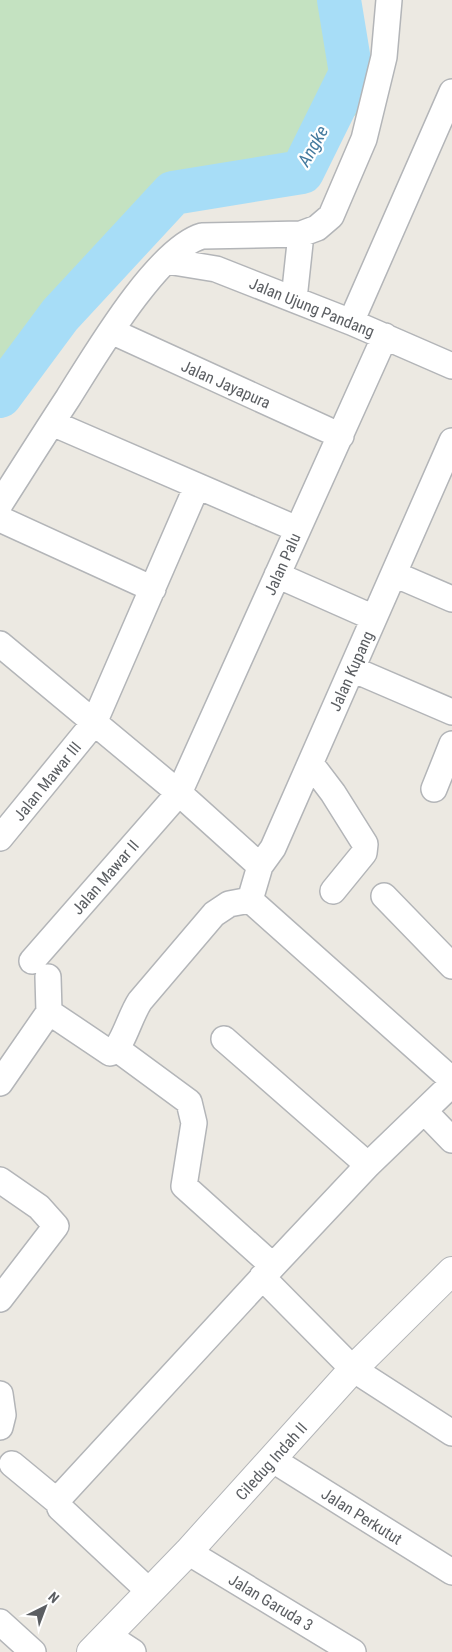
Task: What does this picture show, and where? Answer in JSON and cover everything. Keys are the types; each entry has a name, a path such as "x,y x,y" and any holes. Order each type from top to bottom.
{"street":[{"path":"0,504 111,331 148,280 193,238 202,236 301,234 317,228 331,216 364,138 384,57 389,0"},
{"path":"351,322 452,92"},
{"path":"294,299 301,234"},
{"name":"Jalan Ujung Pandang","path":"167,261 216,269 451,362"},
{"name":"Jalan Jayapura","path":"111,331 341,436"},
{"name":"Jalan Palu","path":"179,793 385,336"},
{"path":"52,422 298,529"},
{"name":"Jalan Kupang","path":"250,900 260,866 273,848 394,574 444,480 452,441"},
{"name":"Jalan Mawar III","path":"0,838 94,723 197,486"},
{"path":"0,519 153,589"},
{"path":"394,574 452,599"},
{"path":"277,575 374,618"},
{"path":"4,655 94,723 179,793 260,866"},
{"path":"352,668 452,712"},
{"path":"434,788 452,744"},
{"path":"311,764 333,793 365,844 364,854 333,891"},
{"name":"Jalan Mawar II","path":"49,1012 40,969 179,793"},
{"path":"384,896 452,966"},
{"path":"0,1083 49,1012 110,1053 117,1049 131,1014 140,1001 214,914 229,904 250,900 452,1080"},
{"path":"224,1039 368,1165"},
{"path":"117,1049 189,1102 194,1123 184,1186 267,1272 353,1369 452,1434"},
{"path":"58,1502 66,1489 267,1272 368,1165 452,1084"},
{"path":"425,1112 452,1140"},
{"path":"0,1180 39,1206 56,1226 0,1299"},
{"name":"Ciledug Indah II","path":"99,1644 273,1460 353,1369 448,1283"},
{"path":"0,1394 3,1415 0,1427"},
{"name":"Jalan Perkutut","path":"273,1460 452,1572"},
{"path":"12,1464 58,1502 60,1508 150,1592"},
{"name":"Jalan Garuda 3","path":"188,1552 354,1652"},
{"path":"0,1622 33,1652"},
{"path":"99,1644 134,1652"}],"green space":[{"path":"0,0 359,0 361,111 291,163 175,174 0,400"}],"waterway":[{"name":"Angke","path":"0,396 60,315 173,193 302,172 351,73 339,0"}]}
